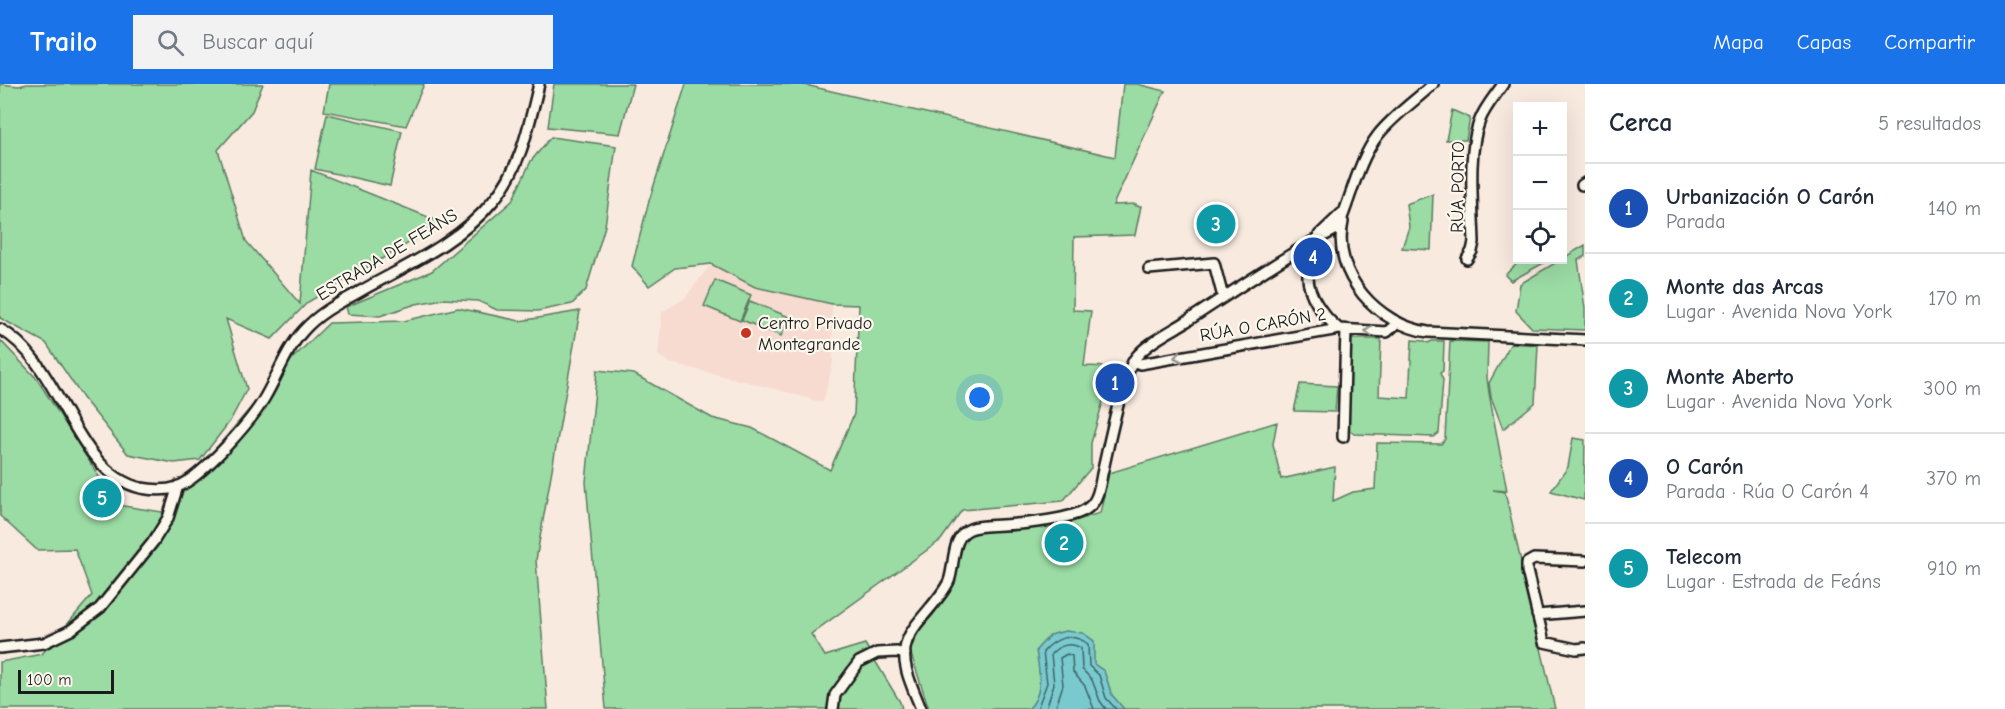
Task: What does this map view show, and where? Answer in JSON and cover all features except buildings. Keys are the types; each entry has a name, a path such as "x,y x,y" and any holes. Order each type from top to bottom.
{"street":[{"name":"ESTRADA DE FEÁNS","path":"0,329 13,336 33,358 50,382 87,447 105,469 129,484 142,488 169,489 178,486 198,475 252,418 265,399 291,348 315,318 458,235 494,201 519,158 539,84"},
{"path":"1432,84 1379,134 1364,159 1340,230 1350,276 1358,288 1390,320 1413,330 1585,339"},
{"name":"RÚA PORTO","path":"1467,259 1474,242 1473,151 1475,136 1484,112 1503,84"},
{"path":"1311,242 1346,210"},
{"path":"1326,228 1340,230"},
{"path":"921,709 905,663 905,645 911,632 940,597 950,578 954,553 960,538 967,530 978,526 1066,518 1091,506 1098,493 1117,412 1130,368 1134,362 1151,344 1223,297 1311,242 1340,230"},
{"path":"1311,242 1337,242 1342,247"},
{"path":"1311,242 1314,249 1308,277 1310,288 1324,315 1342,329 1343,437"},
{"path":"1149,269 1214,263 1223,297"},
{"name":"RÚA O CARÓN 2","path":"1134,362 1140,364 1342,329 1387,332 1396,323"},
{"path":"0,648 44,643 71,630 100,608 163,526 168,518 178,486"},
{"path":"1585,561 1534,559 1527,563 1544,642 1576,649 1585,648"},
{"path":"1537,615 1585,611"},
{"path":"833,709 835,695 859,662 877,653 905,654"}],"shaded area":[{"name":"Centro Privado Montegrande","path":"711,264 755,287 832,304 833,364 823,403 670,363 658,355 662,312 685,298"}],"green space":[{"path":"0,84 19,86 27,84 263,84 252,111 218,150 246,241 300,304 311,170 443,223 308,302 272,339 226,319 247,389 230,421 200,460 174,463 128,454 83,398 46,343 0,318"},
{"path":"329,84 424,84 406,126 324,111"},
{"path":"554,84 633,84 620,134 548,127"},
{"path":"686,84 801,84 1115,157 1123,84 1137,84 1165,91 1113,205 1136,204 1136,206 1141,206 1135,235 1074,237 1073,310 1091,311 1084,366 1113,367 1091,443 1091,468 1063,501 962,510 941,540 811,634 825,656 865,644 902,709 606,709 586,482 597,370 634,374 712,418 752,428 830,470 854,414 859,305 832,304 755,287 711,264 675,268 649,286 632,266 649,201"},
{"path":"1452,110 1470,118 1466,140 1446,140"},
{"path":"327,114 402,131 390,186 315,169"},
{"path":"551,137 616,146 605,226 586,290 572,304 538,311 497,310 478,301 443,299 416,304 380,316 348,314 346,307 432,271 512,201 531,161"},
{"path":"1433,194 1431,250 1402,248 1409,227 1406,204"},
{"path":"1585,245 1585,256 1578,260 1585,308 1585,330 1532,328 1516,311 1520,284 1553,264 1567,264 1567,256"},
{"path":"1517,264 1542,264 1511,281 1505,275"},
{"path":"715,280 751,295 740,321 704,306"},
{"path":"750,301 789,317 781,336 742,320"},
{"path":"458,308 520,321 580,311 536,560 548,709 0,709 0,662 42,654 92,595 75,549 37,550 0,516 0,340 37,379 117,505 162,512 292,359 329,323 404,321"},
{"path":"1351,339 1381,339 1379,396 1409,398 1412,340 1428,343 1444,341 1443,371 1440,373 1443,380 1439,433 1434,437 1354,434 1348,429"},
{"path":"1450,341 1488,342 1487,378 1507,491 1493,490 1505,492 1555,709 929,709 910,651 919,630 933,615 953,584 964,540 973,533 1061,525 1100,513 1109,473 1277,422 1273,444 1281,479 1335,467 1333,501 1353,492 1375,489 1377,443 1441,444 1445,439"},
{"path":"1511,343 1538,345 1535,403 1503,429 1491,397 1489,383"},
{"path":"1300,384 1337,386 1335,412 1294,411"},
{"path":"1573,438 1585,440 1584,500 1551,491 1568,467"}],"water":[{"path":"1065,631 1083,633 1094,641 1094,664 1104,671 1112,695 1124,709 1028,709 1039,689 1036,650 1050,635"}],"place":[{"name":"Monte Aberto","path":"1216,224"},
{"name":"O Carón","path":"1313,257"},
{"name":"Centro Privado Montegrande","path":"746,333"},
{"name":"Urbanización O Carón","path":"1115,383"},
{"name":"Telecom","path":"102,498"},
{"name":"Monte das Arcas","path":"1064,543"}]}
